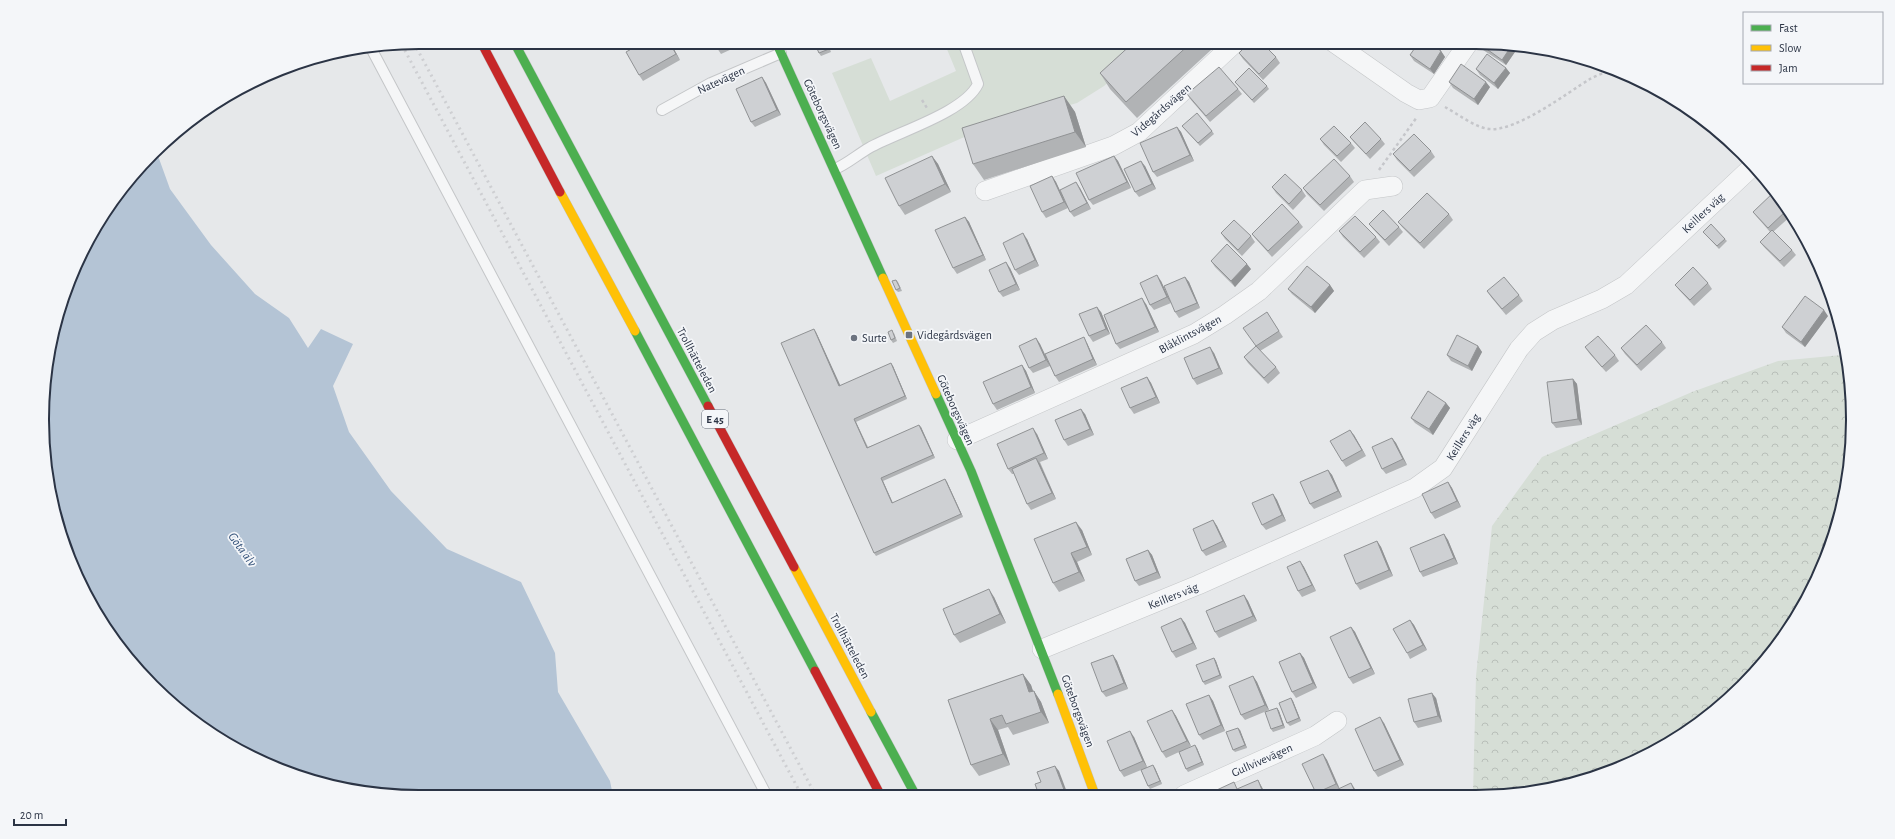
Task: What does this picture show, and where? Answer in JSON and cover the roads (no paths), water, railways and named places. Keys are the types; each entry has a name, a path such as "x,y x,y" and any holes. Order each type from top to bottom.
{"main road":[{"name":"E 45","path":"485,49 878,790"},
{"name":"Trollhätteleden","path":"518,49 913,790"},
{"name":"Göteborgsvägen","path":"779,49 835,169 1000,539 1042,648 1093,790"}],"street":[{"name":"Videgårdsvägen","path":"985,191 1113,146 1139,132 1228,49"},
{"path":"1343,49 1406,93 1419,100 1430,98 1464,49"},
{"name":"Keillers väg","path":"1042,648 1198,585 1415,488 1443,468 1519,349 1534,332 1553,320 1602,299 1626,285 1749,170"},
{"name":"Blåklintsvägen","path":"957,440 1171,345 1225,315 1259,291 1365,190 1393,186"},
{"name":"Gullvivevägen","path":"1195,790 1315,736 1337,721"}],"lane":[{"path":"835,169 846,164 869,148 933,118 969,98 978,84 966,49"},
{"path":"373,52 764,790"},
{"name":"Natevägen","path":"662,110 711,84 781,53"}],"water":[{"name":"Göta älv","path":"159,157 170,189 211,245 255,294 289,318 308,348 321,329 353,344 333,386 349,432 391,491 447,549 521,582 555,653 558,692 610,781 612,790 420,790 371,787 347,783 300,770 256,752 214,728 194,713 175,698 141,664 111,625 87,583 77,561 69,539 56,492 52,468 49,420 52,371 56,347 69,300 87,256 111,214 141,175"}],"railway":[{"path":"417,49 813,790"},
{"path":"404,50 799,790"}],"place":[{"name":"Videgårdsvägen","path":"909,335"},
{"name":"Surte","path":"854,338"}]}
